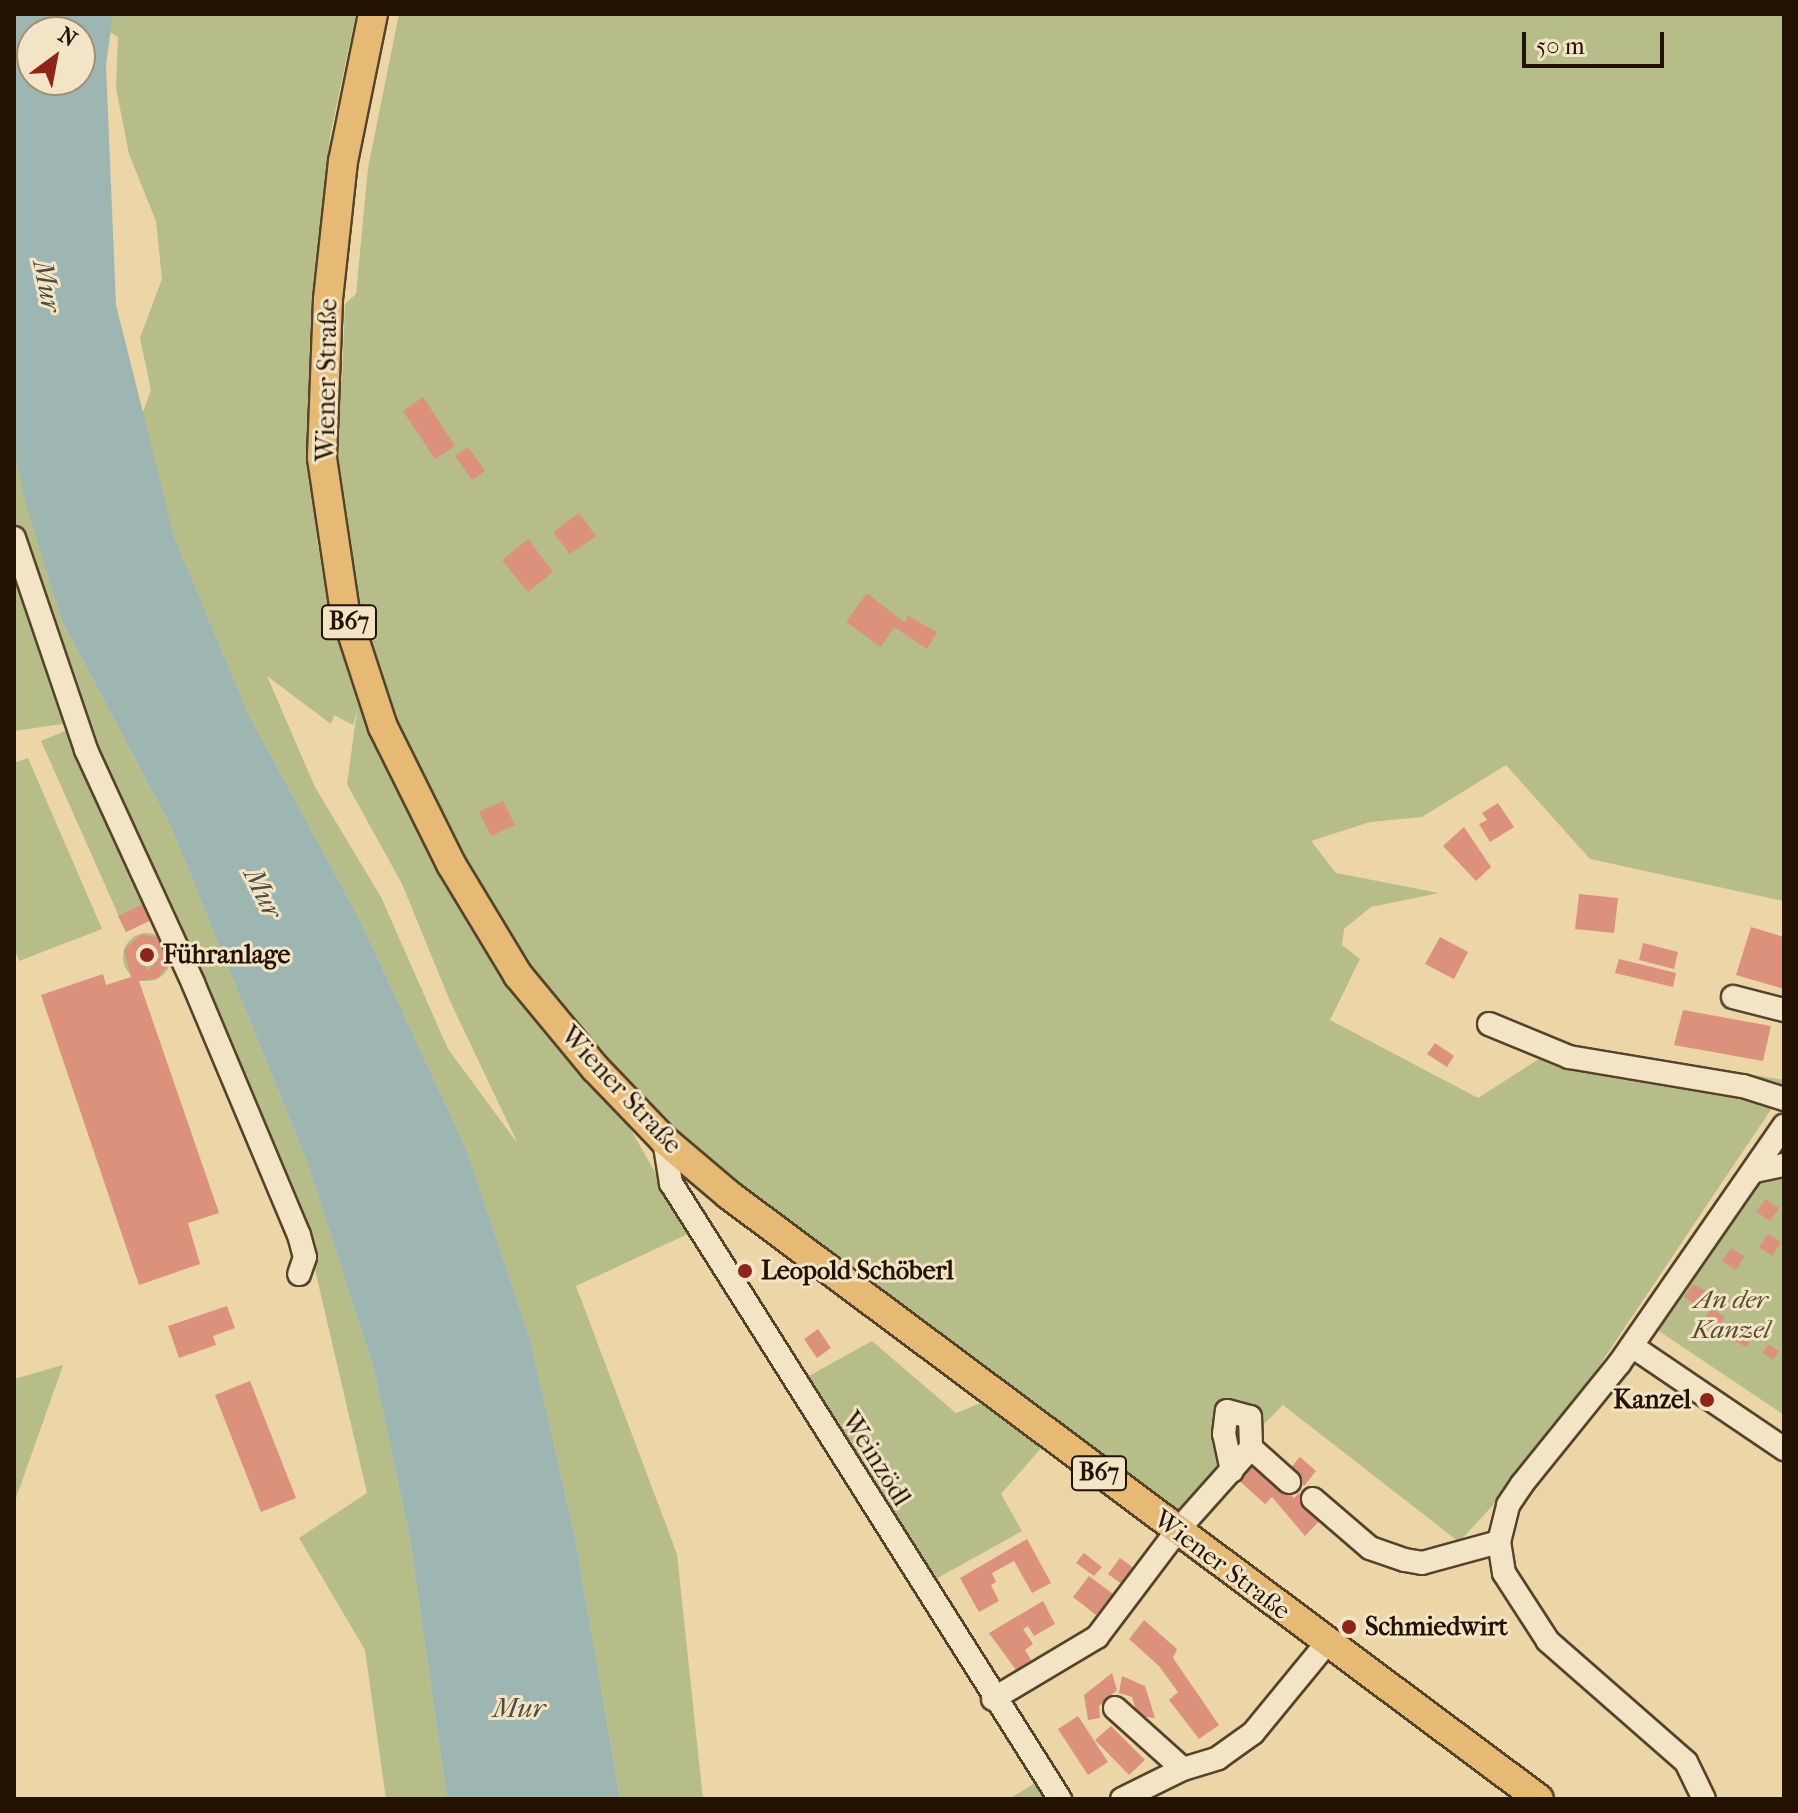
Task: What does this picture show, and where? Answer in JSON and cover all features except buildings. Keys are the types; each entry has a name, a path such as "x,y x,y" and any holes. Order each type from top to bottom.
{"main road":[{"name":"Wiener Straße","path":"373,14 343,161 328,300 322,458 345,611 383,727 466,888 518,975 595,1068 664,1140 862,1298 1539,1799"}],"street":[{"path":"14,538 86,750 193,983 299,1235 305,1257 299,1274"},
{"path":"1733,997 1784,1010"},
{"path":"1489,1024 1569,1057 1743,1086 1784,1099"},
{"path":"1704,1799 1686,1762 1548,1641 1504,1573 1499,1542 1508,1505 1522,1484 1632,1346 1713,1223 1755,1171 1784,1126"},
{"name":"Weinzödl","path":"664,1140 671,1183 993,1699 1060,1799"},
{"path":"1755,1171 1784,1165"},
{"path":"1632,1346 1784,1449"},
{"path":"1232,1471 1224,1434 1252,1446 1289,1482"},
{"path":"993,1699 1097,1637 1177,1531 1252,1446"},
{"path":"1313,1499 1370,1548 1405,1560 1445,1558 1467,1547 1499,1542"},
{"path":"1122,1799 1183,1769 1218,1758 1253,1733 1327,1643"},
{"path":"1115,1708 1183,1769"}],"green space":[{"path":"113,14 356,14 330,136 310,365 307,436 318,546 350,663 396,783 444,879 482,939 624,1118 690,1233 576,1286 677,1554 703,1799 620,1799 576,1542 530,1338 465,1146 359,918 249,715 174,536 142,414 151,390 140,338 162,279 156,221 129,154 116,88 118,37 110,32","holes":["267,676 331,724 334,715 353,725 357,711 347,784 402,884 450,1001 518,1144 448,1049 381,897 315,787"]},
{"path":"399,14 1784,14 1784,901 1590,859 1506,765 1422,817 1370,822 1311,841 1336,873 1439,893 1371,907 1344,929 1342,945 1360,959 1330,1020 1478,1098 1562,1044 1784,1080 1784,1090 1540,1454 1459,1542 1283,1405 1188,1501 1177,1531 729,1195 518,974 383,727 322,458 342,379 345,304 356,294 368,168"},
{"path":"14,450 62,621 171,827 308,1164 374,1370 410,1539 447,1799 386,1799 365,1650 299,1538 367,1493 313,1261 83,721 14,731"},
{"path":"70,729 155,918 126,932 41,741"},
{"path":"28,758 102,929 19,961 14,948 14,763"},
{"name":"Führanlage","path":"147,933 164,940 171,957 164,974 147,981 130,974 123,957 130,940"},
{"name":"An der Kanzel","path":"1784,1179 1784,1415 1656,1329 1759,1181"},
{"path":"872,1341 956,1413 981,1403 1043,1446 1001,1494 1022,1531 936,1579 807,1377"},
{"path":"63,1365 14,1504 14,1379"},
{"path":"1049,1782 1060,1799 1009,1799 1035,1783"}],"water":[{"name":"Mur","path":"14,14 113,14 106,65 116,305 174,536 249,715 359,918 465,1146 530,1338 576,1542 620,1799 447,1799 410,1539 374,1370 308,1164 171,827 62,621 25,501 14,450"}],"place":[{"name":"Führanlage","path":"147,955"},
{"name":"Leopold Schöberl","path":"745,1271"},
{"name":"Kanzel","path":"1707,1400"},
{"name":"Schmiedwirt","path":"1349,1627"}]}
